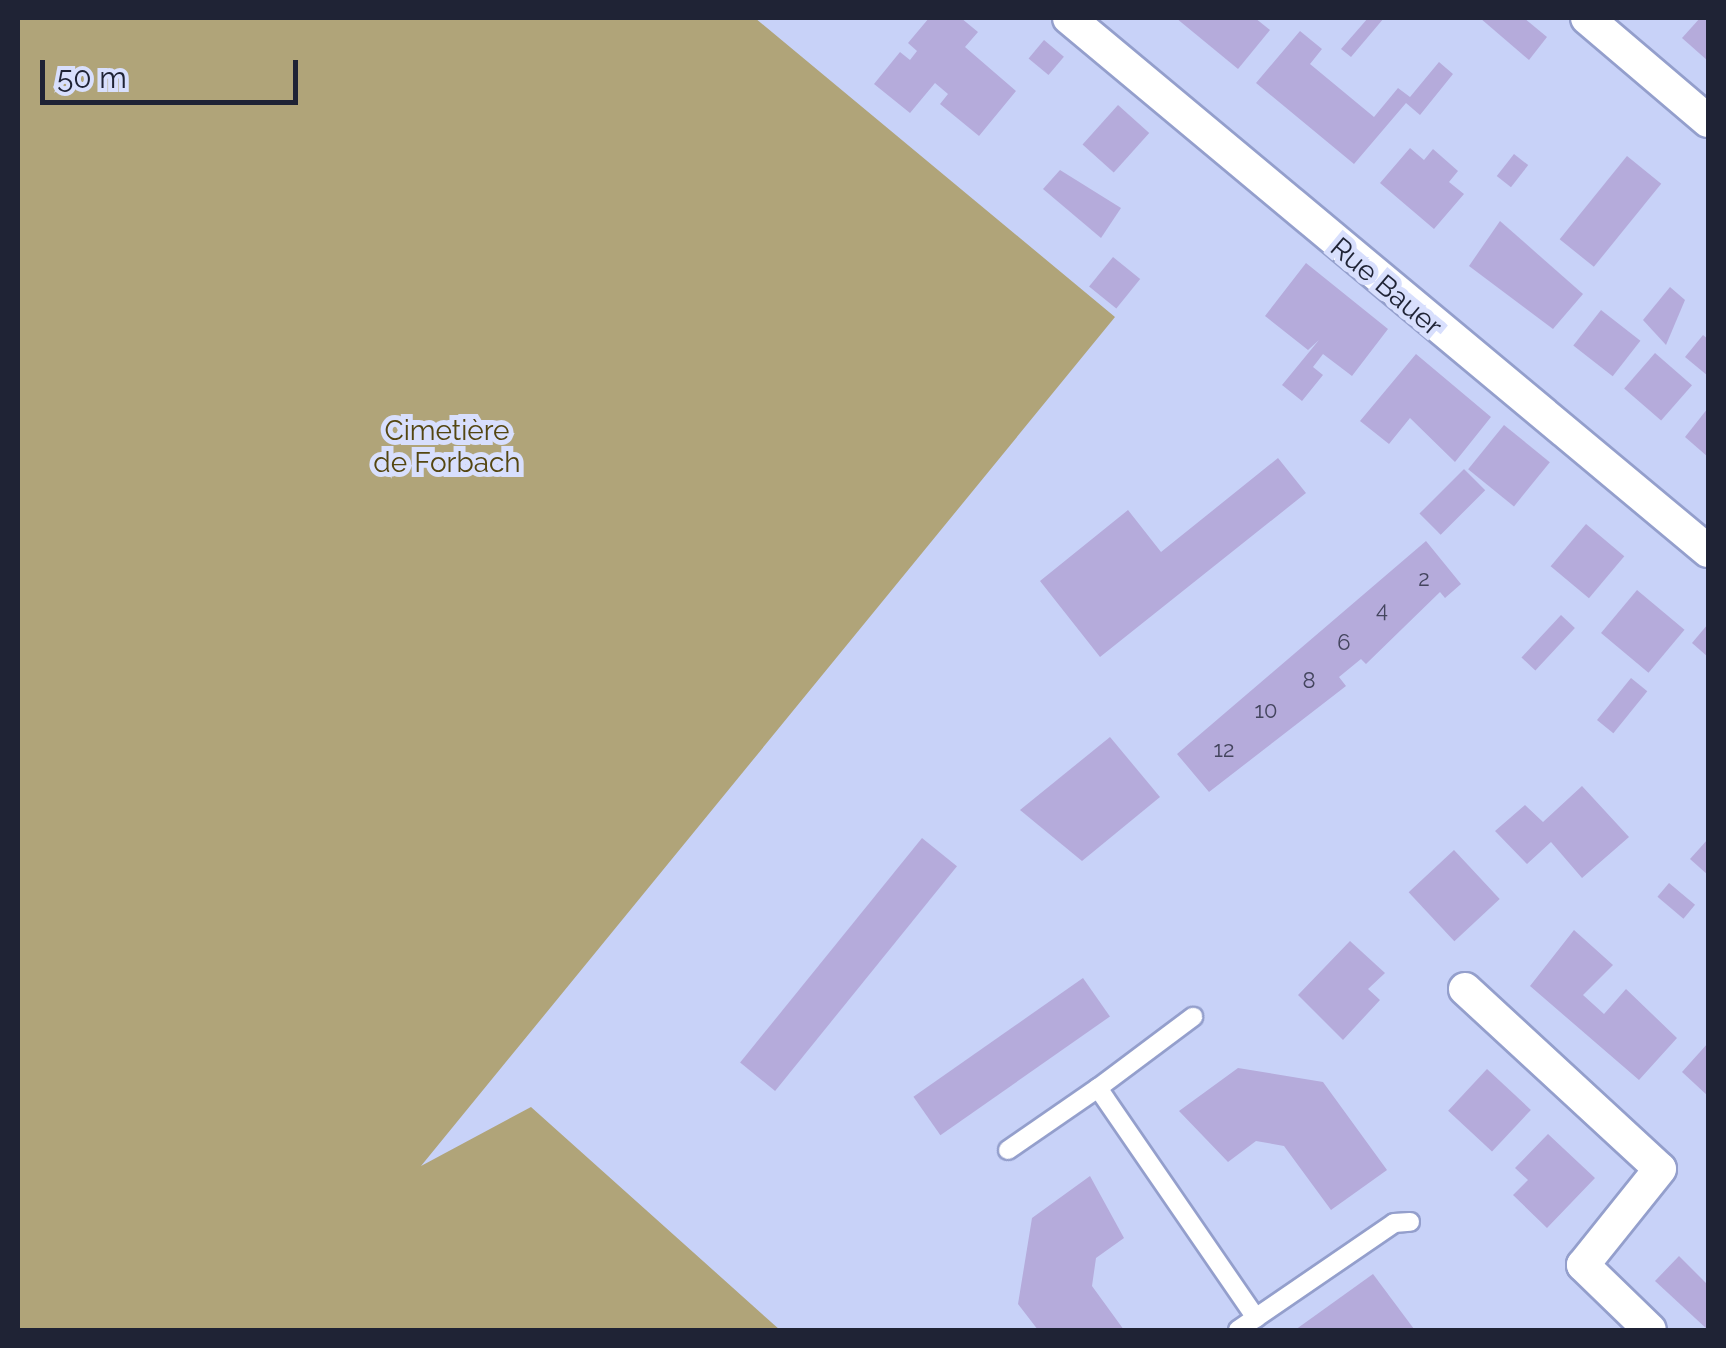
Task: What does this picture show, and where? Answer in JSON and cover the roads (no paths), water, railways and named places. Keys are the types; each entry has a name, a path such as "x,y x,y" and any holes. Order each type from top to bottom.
{"street":[{"name":"Rue Bauer","path":"1068,18 1708,551"},
{"path":"1588,18 1708,121"},
{"path":"1465,989 1660,1169 1582,1265 1650,1330"}],"lane":[{"path":"1008,1150 1193,1018"},
{"path":"1098,1088 1256,1318"},
{"path":"1238,1330 1394,1223 1410,1222"}],"park label":[{"name":"Cimetière de Forbach","path":"447,447"}]}
